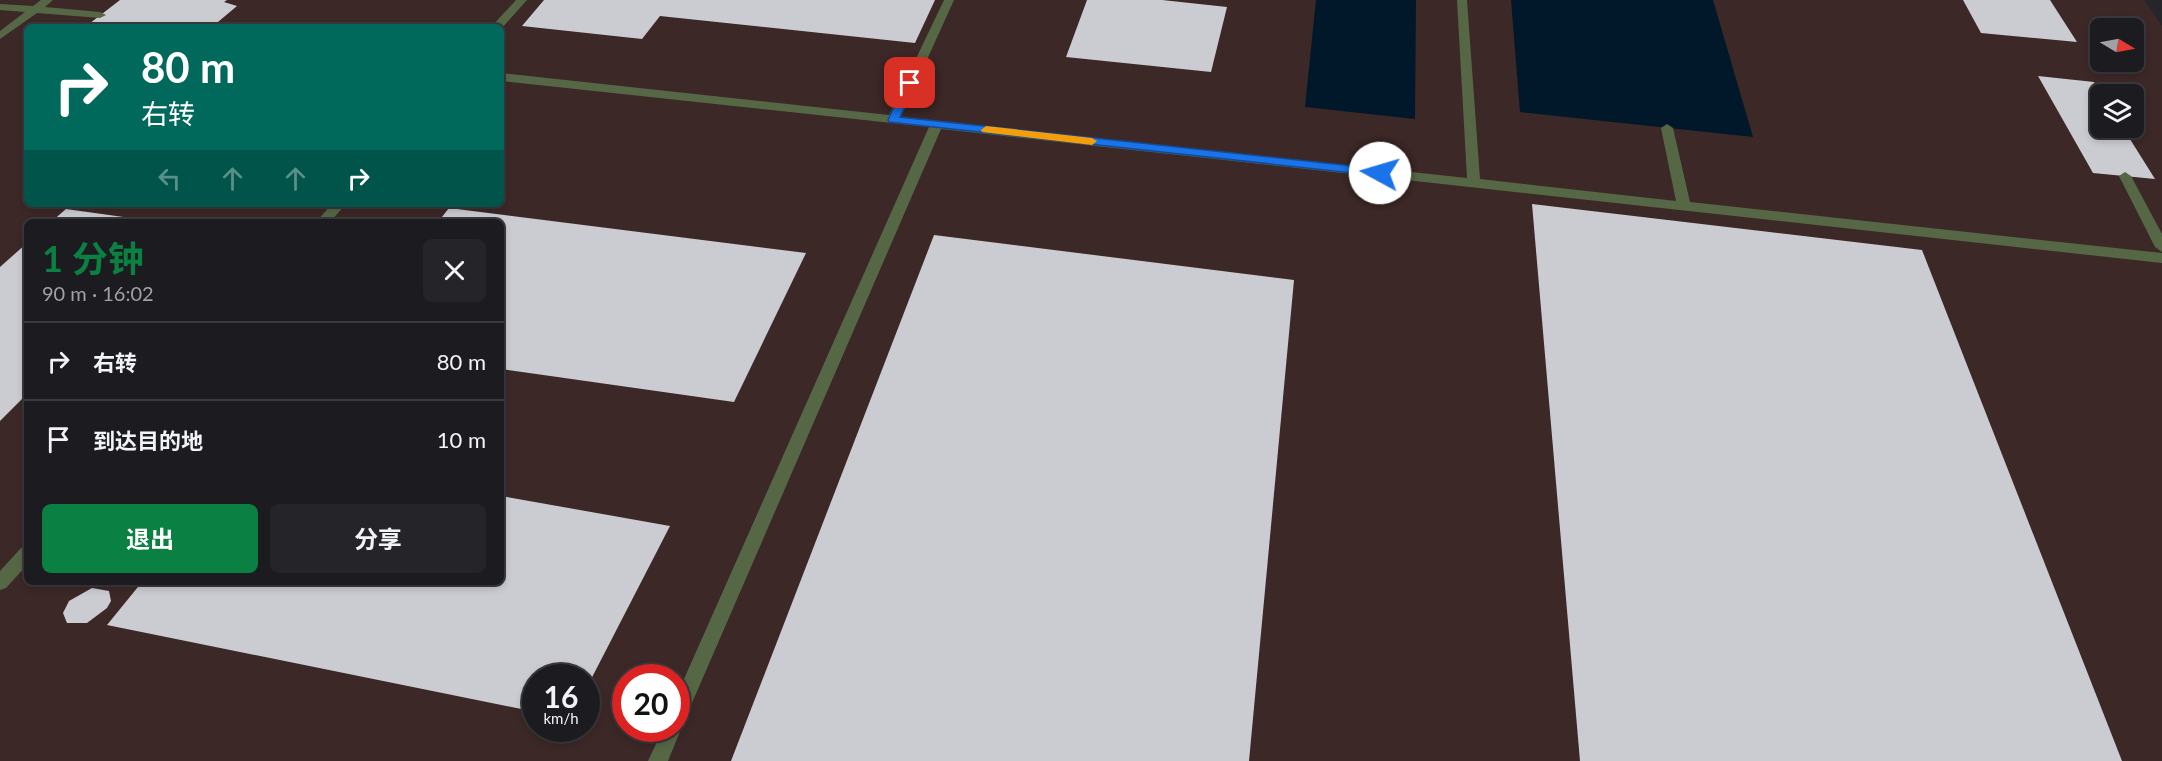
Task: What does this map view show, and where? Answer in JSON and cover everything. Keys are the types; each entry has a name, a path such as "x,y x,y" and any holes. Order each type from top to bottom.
{"lane":[{"path":"0,36 48,0"},
{"path":"500,24 522,0"},
{"path":"1462,0 1474,183"},
{"path":"931,7 947,4"},
{"path":"893,120 947,4"},
{"path":"0,7 100,15"},
{"path":"504,77 2162,258"},
{"path":"690,687 937,124"},
{"path":"1667,128 1684,206"},
{"path":"2125,176 2162,247"},
{"path":"326,219 336,207"},
{"path":"0,584 24,556"},
{"path":"658,761 666,742"}],"shaded area":[{"path":"0,0 2144,0 2162,26 2162,761 0,761"}],"water":[{"path":"1316,0 1416,0 1415,119 1305,107"},
{"path":"1511,0 1713,0 1753,137 1520,112"}],"building":[{"path":"120,0 227,0 224,2 237,6 216,24 89,24"},
{"path":"544,0 935,0 915,43 660,16 642,39 522,26"},
{"path":"1087,0 1162,0 1227,7 1211,72 1066,57"},
{"path":"1963,0 2050,0 2077,42 1981,33"},
{"path":"2038,76 2094,82 2095,84 2090,84 2090,138 2129,138 2155,179 2093,173"},
{"path":"1532,204 1922,250 2122,761 1580,761"},
{"path":"449,208 806,253 734,402 504,369 504,219 440,219"},
{"path":"66,209 138,219 54,219"},
{"path":"934,235 1294,280 1249,761 731,761"},
{"path":"24,246 24,397 0,421 0,267"},
{"path":"504,497 670,526 599,664 522,664 522,709 107,625 140,585 504,585"},
{"path":"92,588 109,591 111,601 107,608 87,623 67,623 63,613 69,601"}],"slow traffic":[{"path":"986,130 1092,141"}],"route":[{"path":"910,83 893,120 1380,173"}]}
